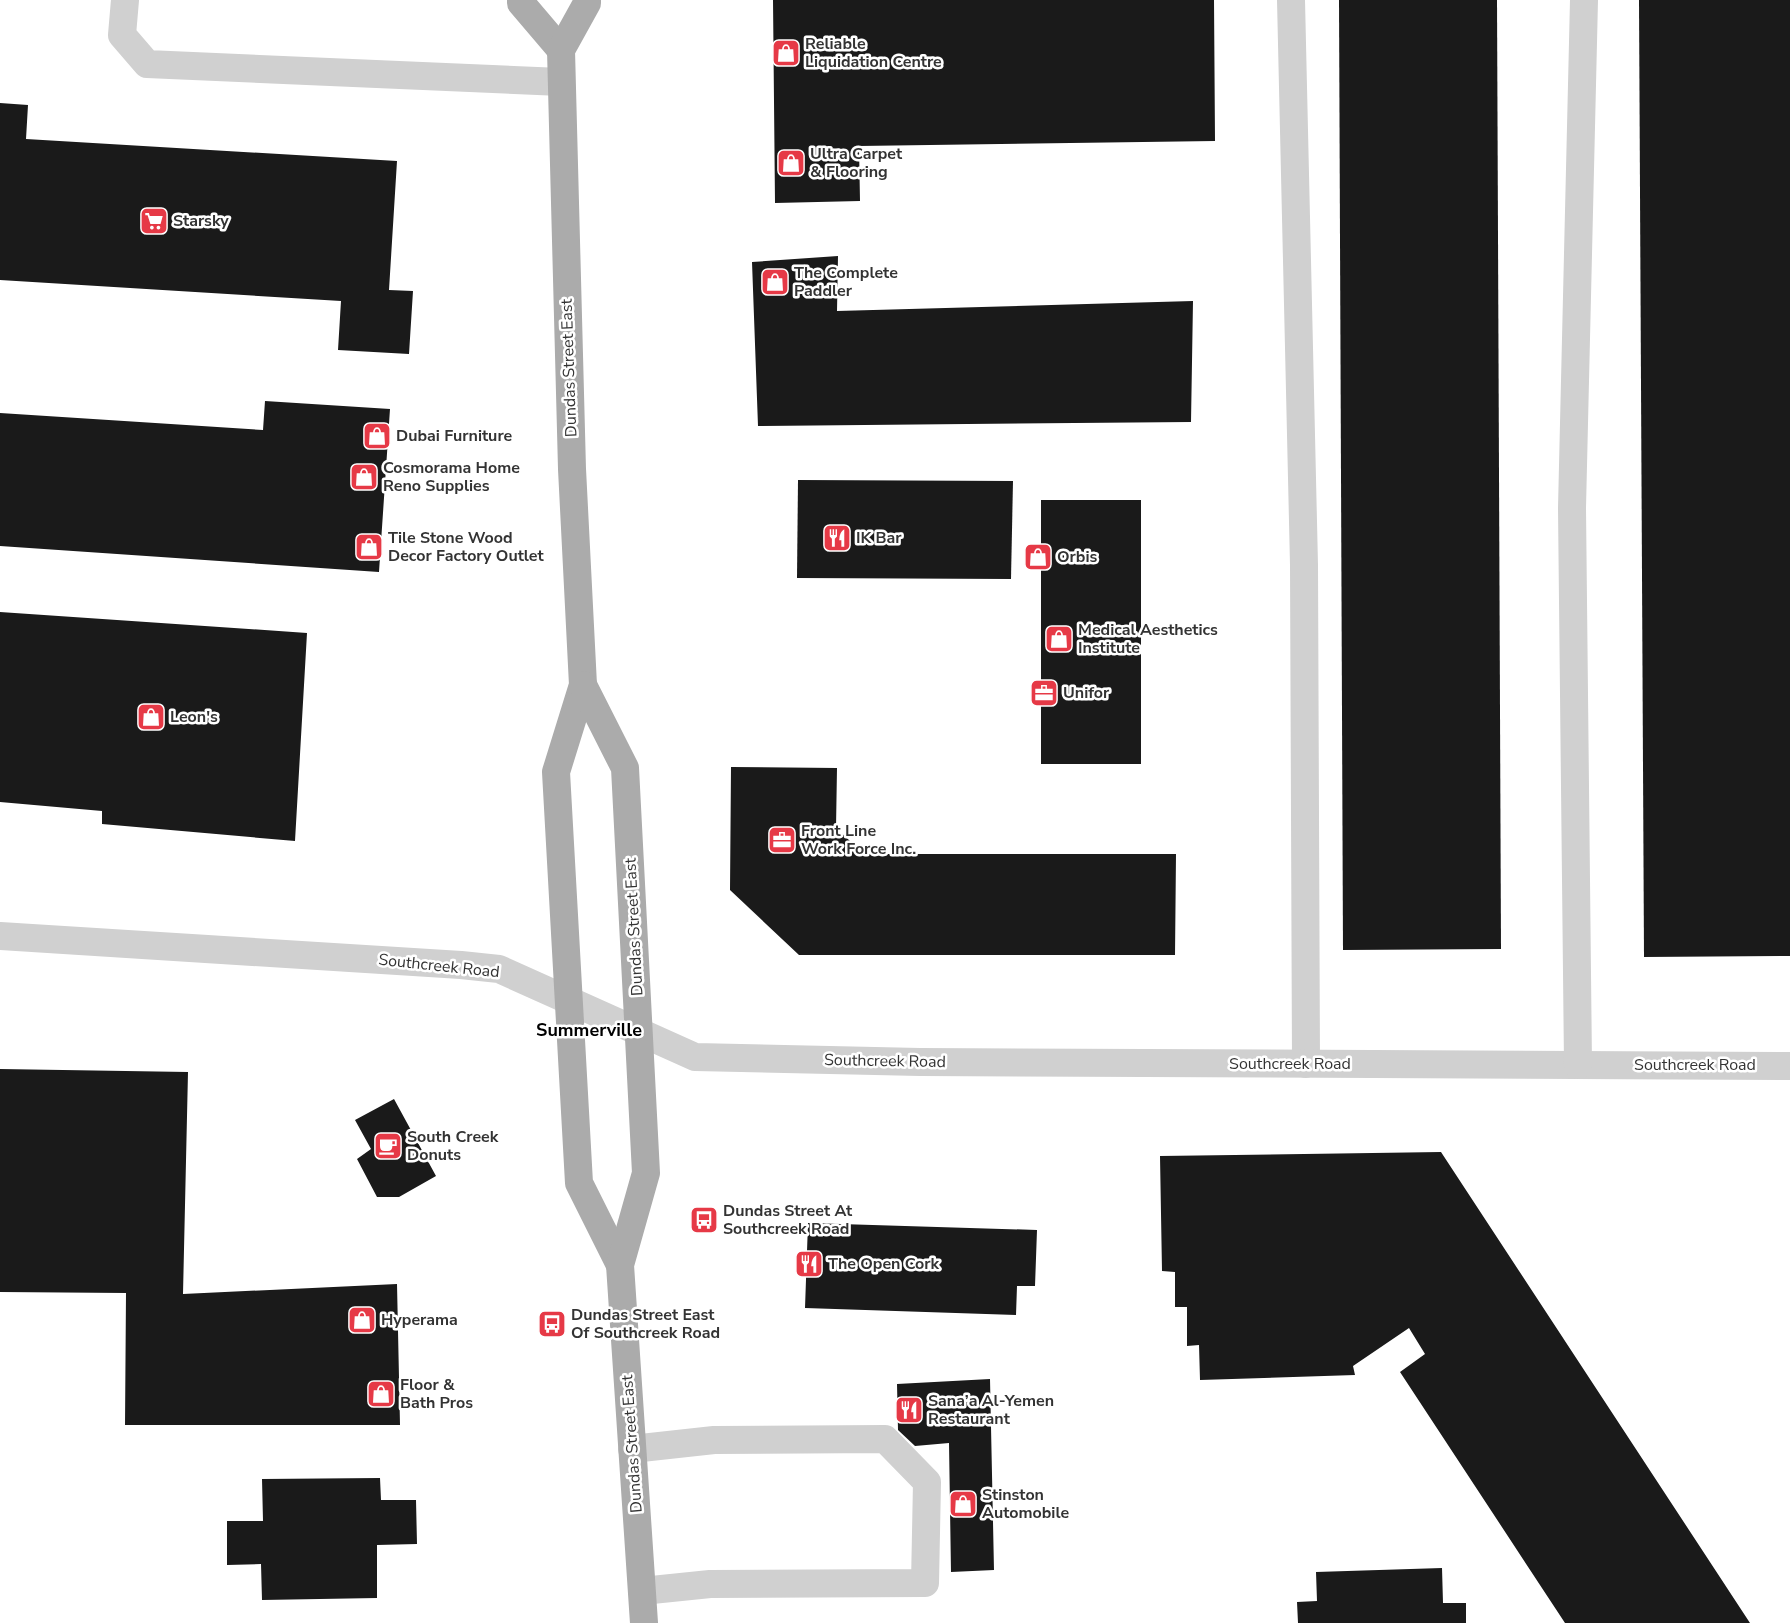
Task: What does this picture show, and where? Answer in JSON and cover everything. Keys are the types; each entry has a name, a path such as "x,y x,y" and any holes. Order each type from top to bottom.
{"main road":[{"path":"521,0 521,4 561,50"},
{"name":"Dundas Street East","path":"587,0 561,50 572,469 583,685 556,772 579,1183 620,1265"},
{"name":"Dundas Street East","path":"583,685 625,768 646,1174 620,1265 644,1623"}],"street":[{"path":"125,0 122,35 147,64 561,82"},
{"path":"1291,0 1303,555 1306,1064"},
{"path":"1578,1065 1572,508 1584,0"},
{"name":"Southcreek Road","path":"0,936 499,969 695,1057 920,1062 1790,1066"},
{"path":"632,1449 714,1440 885,1439 927,1482 925,1583 710,1584 642,1591"}],"building":[{"path":"773,0 1214,0 1215,141 859,146 860,201 775,203"},
{"path":"1339,0 1497,0 1501,949 1343,950"},
{"path":"1639,0 1790,0 1790,956 1644,957"},
{"path":"0,103 28,105 26,139 397,161 389,290 413,291 409,354 338,350 341,301 0,280"},
{"path":"838,256 837,311 1193,301 1191,422 758,426 752,262"},
{"path":"265,401 390,409 379,572 0,546 0,413 263,430"},
{"path":"798,480 1013,481 1011,579 797,578"},
{"path":"1041,500 1141,500 1141,764 1041,764"},
{"name":"Leon's","path":"0,612 307,633 295,841 102,824 102,811 0,802"},
{"path":"731,767 837,768 836,828 864,854 1176,854 1175,955 799,955 730,890"},
{"path":"0,1069 188,1072 183,1294 397,1284 400,1425 125,1425 126,1293 0,1292"},
{"path":"394,1099 436,1176 399,1197 377,1197 357,1159 371,1149 355,1120"},
{"path":"1441,1152 1750,1623 1565,1623 1400,1372 1425,1354 1409,1328 1353,1366 1355,1375 1200,1380 1199,1345 1187,1346 1187,1307 1175,1307 1175,1272 1162,1271 1160,1156"},
{"path":"808,1223 1037,1230 1035,1286 1017,1286 1016,1315 805,1308"},
{"path":"990,1379 994,1570 951,1572 949,1443 915,1446 898,1430 897,1384"},
{"path":"380,1478 381,1500 416,1500 417,1544 377,1545 377,1598 262,1600 261,1564 227,1565 227,1521 263,1521 262,1479"},
{"path":"1442,1568 1443,1603 1466,1603 1466,1623 1298,1623 1297,1602 1317,1601 1316,1572"}],"place":[{"name":"Reliable Liquidation Centre","path":"786,53"},
{"name":"Ultra Carpet & Flooring","path":"791,163"},
{"name":"Starsky","path":"154,221"},
{"name":"The Complete Paddler","path":"775,282"},
{"name":"Dubai Furniture","path":"377,436"},
{"name":"Cosmorama Home Reno Supplies","path":"364,477"},
{"name":"IK Bar","path":"837,538"},
{"name":"Tile Stone Wood Decor Factory Outlet","path":"369,547"},
{"name":"Orbis","path":"1038,557"},
{"name":"Medical Aesthetics Institute","path":"1059,639"},
{"name":"Unifor","path":"1044,693"},
{"name":"Leon's","path":"151,717"},
{"name":"Front Line Work Force Inc.","path":"782,840"},
{"name":"South Creek Donuts","path":"388,1146"},
{"name":"Dundas Street At Southcreek Road","path":"704,1220"},
{"name":"The Open Cork","path":"809,1264"},
{"name":"Hyperama","path":"362,1320"},
{"name":"Dundas Street East Of Southcreek Road","path":"552,1324"},
{"name":"Floor & Bath Pros","path":"381,1394"},
{"name":"Sana’a Al-Yemen Restaurant","path":"909,1410"},
{"name":"Stinston Automobile","path":"963,1504"}],"district":[{"name":"Summerville","path":"589,1030"}]}
